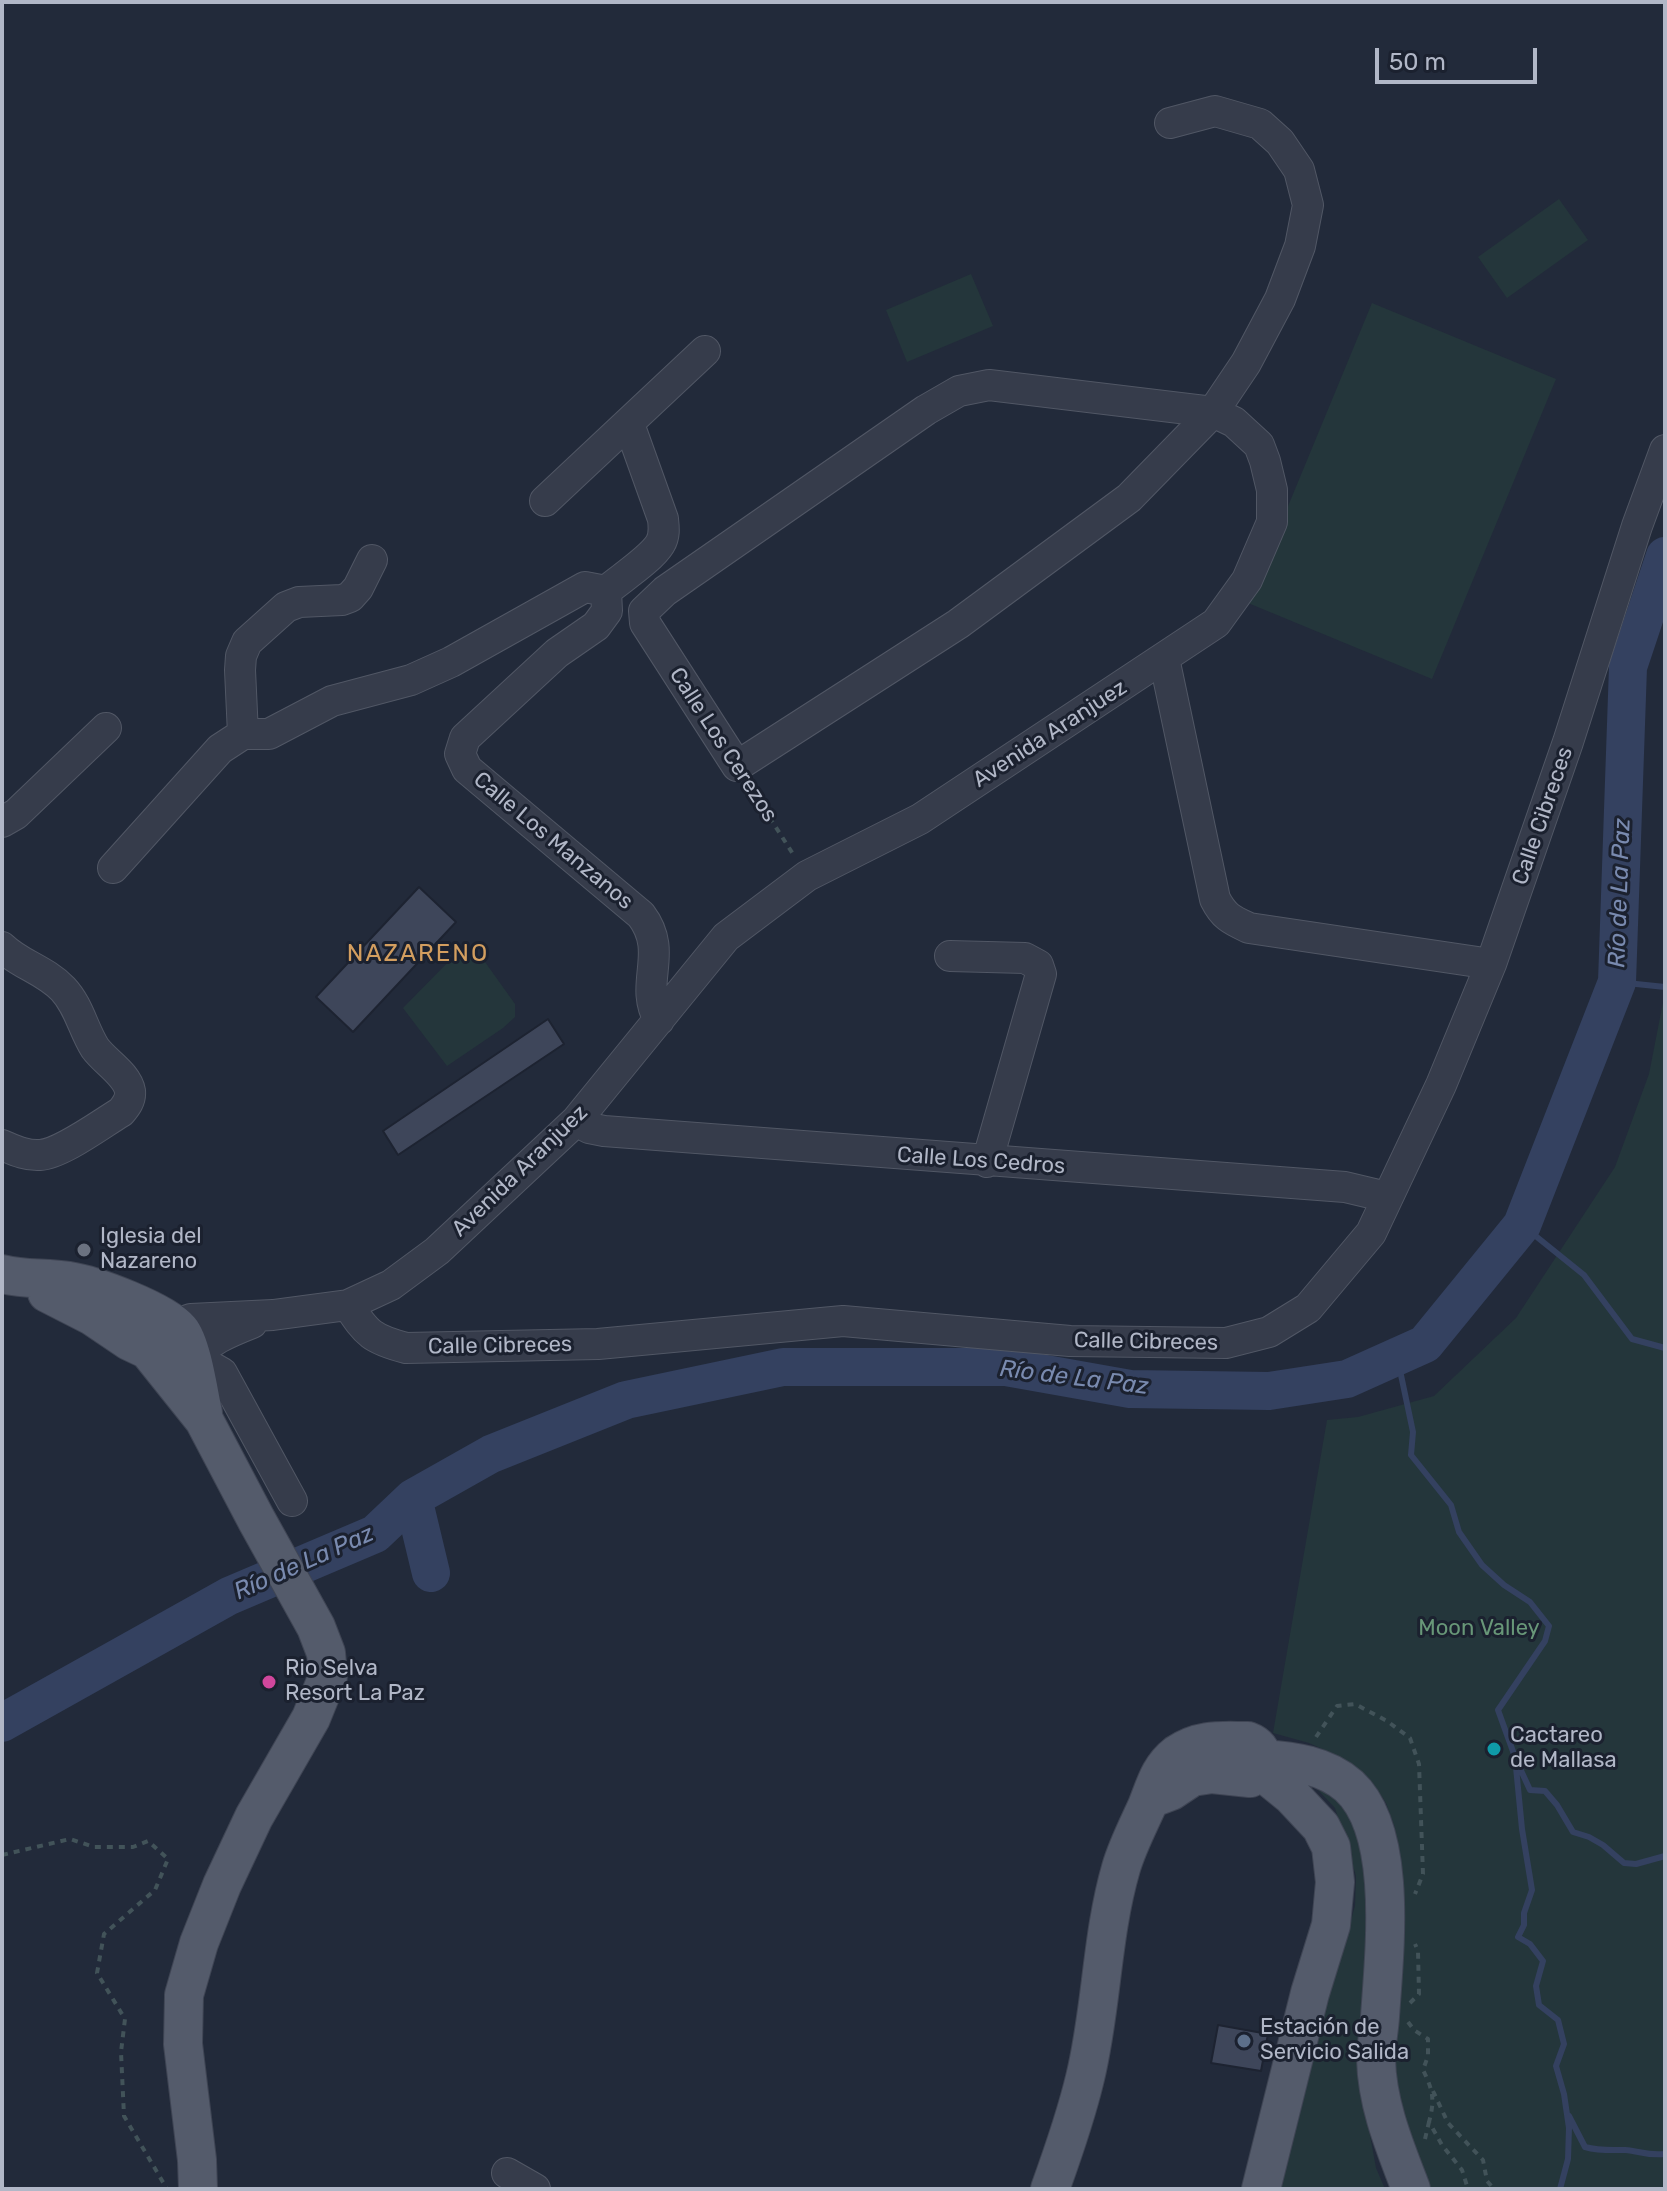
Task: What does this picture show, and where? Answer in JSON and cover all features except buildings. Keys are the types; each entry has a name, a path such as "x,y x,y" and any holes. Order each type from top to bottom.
{"main road":[{"path":"11,1276 71,1281 159,1313 204,1420 316,1627 326,1653 328,1676 311,1718 254,1817 222,1885 199,1943 184,1995 183,2044 198,2189"},
{"path":"1251,1762 1292,1796 1321,1827 1331,1847 1335,1882 1331,1925 1310,1993 1261,2189"},
{"path":"1050,2189 1085,2078 1109,1917 1121,1865 1150,1799 1171,1791 1192,1777 1251,1762 1300,1762 1321,1770 1348,1785 1374,1824 1382,1857 1384,1926 1376,2058 1380,2098 1390,2135 1411,2189"}],"street":[{"path":"737,766 958,624 1129,498 1213,412 1246,363 1280,299 1300,246 1308,205 1299,170 1280,142 1260,124 1215,111 1170,123"},
{"path":"545,501 705,351"},
{"name":"Avenida Aranjuez","path":"171,1347 191,1319 273,1315 348,1305 391,1285 437,1251 576,1121 726,937 807,876 920,819 1216,623 1247,580 1272,522 1272,490 1259,445 1234,422 1213,412 989,385 959,391 926,410 665,591 644,611"},
{"path":"113,868 220,749 243,734 269,734 332,701 411,680 451,662 585,587 606,591 651,554 661,543 663,519 629,424"},
{"name":"Calle Cibreces","path":"348,1305 363,1328 381,1342 406,1348 598,1344 843,1321 1070,1341 1226,1343 1269,1332 1308,1308 1371,1233 1441,1085 1491,964 1665,450"},
{"path":"243,734 240,670 241,656 247,642 286,607 299,602 350,597 372,560"},
{"name":"Calle Los Manzanos","path":"606,591 607,611 596,626 557,653 465,738 460,754 467,769 641,915 651,928 654,946 651,996 659,1020"},
{"name":"Calle Los Cerezos","path":"644,611 645,623 737,766"},
{"path":"1164,658 1215,899 1221,911 1249,928 1491,964"},
{"path":"2,822 16,814 106,728"},
{"path":"2,947 37,968 63,989 76,1007 94,1047 126,1080 130,1092 128,1103 121,1112 57,1150 43,1155 28,1154 2,1145"},
{"path":"950,956 1025,958 1038,965 1041,974 987,1162"},
{"name":"Calle Los Cedros","path":"576,1121 604,1131 1345,1187 1387,1197"},
{"path":"171,1347 198,1352 214,1340 273,1315"},
{"path":"171,1347 222,1373 292,1501"},
{"path":"507,2173 535,2189"}],"path":[{"name":"Calle Los Cerezos","path":"737,766 807,876"},
{"path":"2,1855 70,1839 94,1847 133,1847 148,1841 168,1859 155,1890 104,1934 97,1973 125,2019 121,2052 124,2116 167,2189"},
{"path":"1432,2088 1448,2123 1483,2160 1487,2181 1494,2189"}],"green space":[{"path":"1559,199 1588,240 1507,298 1478,257"},
{"path":"971,274 993,326 907,362 886,310"},
{"path":"1372,303 1556,379 1432,679 1248,603"},
{"path":"468,954 485,962 515,1004 515,1017 447,1066 403,1008 455,955"},
{"name":"Moon Valley","path":"1665,992 1665,2189 1421,2189 1390,2058 1401,1874 1395,1828 1386,1803 1370,1779 1336,1755 1309,1743 1273,1733 1327,1420 1358,1417 1434,1396 1516,1318 1615,1167 1649,1074"},
{"path":"1318,1790 1335,1792 1349,1808 1368,1874 1366,2114 1376,2168 1385,2189 1273,2189 1355,1906 1356,1876 1344,1836 1335,1808"}],"waterway":[{"name":"Río de La Paz","path":"2,1723 229,1596 375,1534 413,1498 491,1454 626,1400 783,1367 1006,1367 1130,1389 1269,1391 1347,1379 1425,1344 1522,1225 1617,982 1628,667 1665,556"},
{"path":"1617,982 1665,987"},
{"path":"1522,1225 1584,1275 1632,1339 1665,1348"},
{"path":"1397,1356 1413,1432 1411,1455 1451,1505 1459,1532 1482,1565 1504,1585 1530,1602 1549,1626 1545,1641 1498,1710 1515,1757 1532,1890 1518,1937 1530,1944 1543,1961 1536,1986 1539,2005 1558,2020 1564,2044 1556,2066 1569,2128 1568,2159 1560,2189"},
{"path":"413,1498 431,1573"},
{"path":"1518,1764 1530,1790 1545,1791 1573,1832 1603,1845 1624,1863 1636,1864 1665,1856"},
{"path":"1569,2116 1585,2147 1665,2154"}],"place":[{"name":"Iglesia del Nazareno","path":"84,1250"},
{"name":"Rio Selva Resort La Paz","path":"269,1682"},
{"name":"Cactareo de Mallasa","path":"1494,1749"},
{"name":"Estación de Servicio Salida","path":"1244,2041"}],"district":[{"name":"NAZARENO","path":"418,954"}]}
